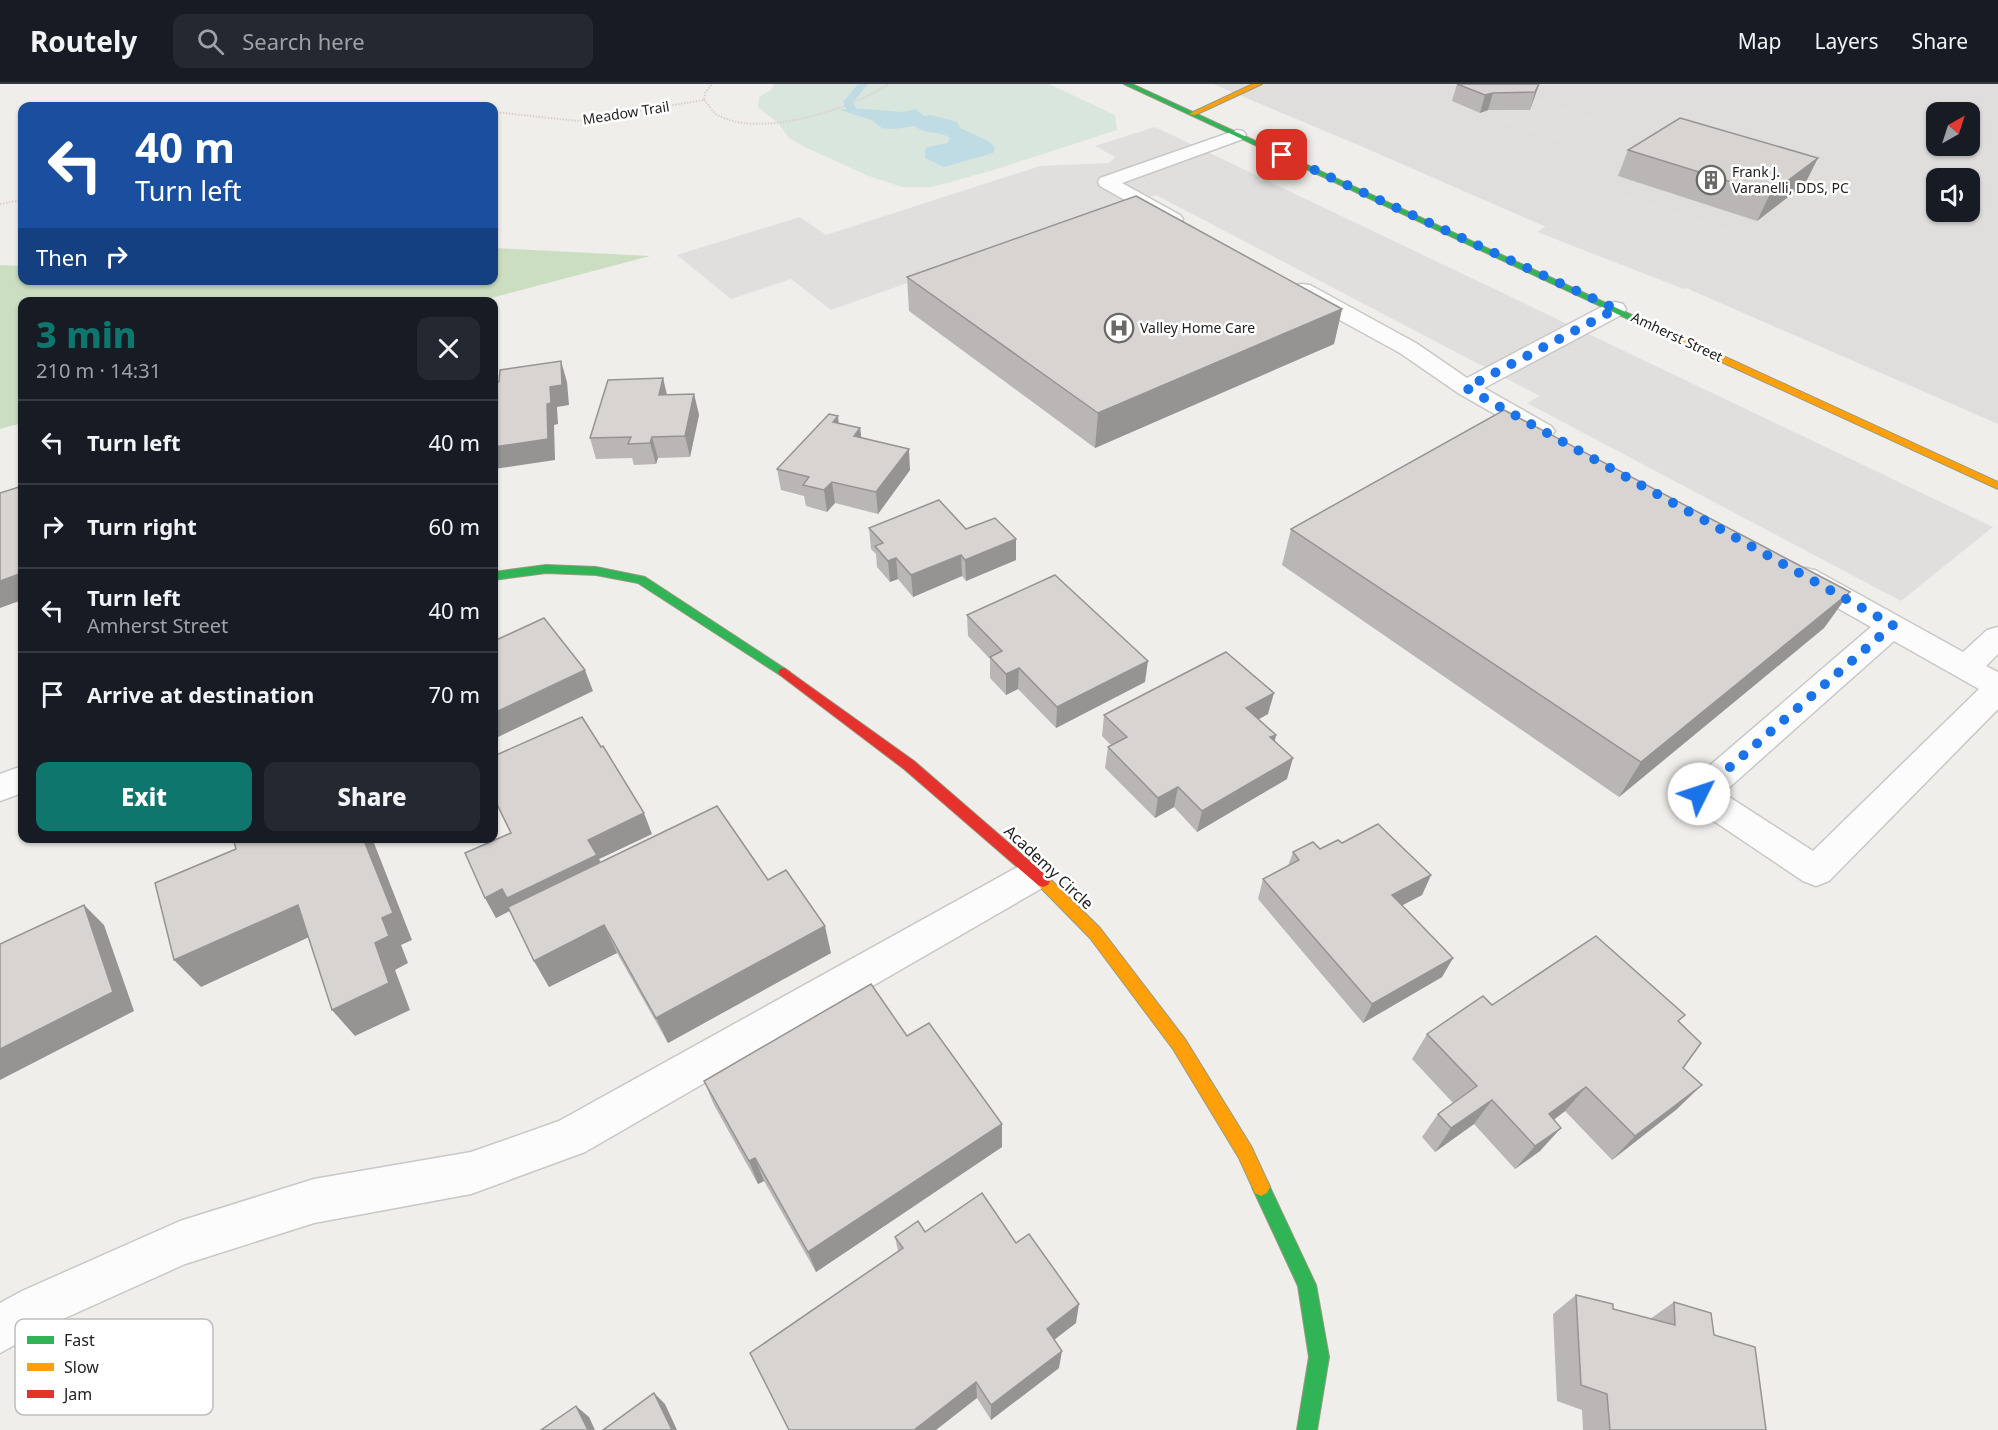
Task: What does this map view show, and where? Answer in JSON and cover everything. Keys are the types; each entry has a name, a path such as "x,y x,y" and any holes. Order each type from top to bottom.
{"main road":[{"name":"Amherst Street","path":"1127,84 1998,486"},
{"path":"1193,114 1259,84"},
{"name":"Academy Circle","path":"498,576 546,569 596,571 641,580 770,662 909,765 1035,874 1095,933 1179,1044 1245,1152 1307,1285 1319,1357 1307,1430"}],"street":[{"path":"1191,229 1107,182 1237,135"},
{"path":"1284,280 1408,348 1466,388 1565,444"},
{"path":"1466,388 1616,309"},
{"path":"1780,563 1893,625 1998,688 1816,871 1699,794 1893,625"},
{"path":"1966,667 1998,637"},
{"path":"0,788 18,781"},
{"path":"17,1319 38,1306 180,1243 314,1201 471,1173 570,1138 1035,874"},
{"path":"0,1329 15,1320"}],"path":[{"path":"712,84 705,93 704,100 712,111 732,119 762,122 812,118 845,109 871,98 888,84"},
{"name":"Meadow Trail","path":"498,112 579,121 704,100"},
{"path":"0,204 18,201"}],"shaded area":[{"path":"774,84 1049,84 1115,115 1117,130 987,172 932,187 902,187 866,175 789,138 778,123 758,107 759,97 771,90"},
{"path":"1213,84 1998,84 1998,424 1356,144"},
{"path":"1530,97 1608,122 1571,144 1490,117"},
{"path":"1155,127 1993,527 1901,601 1527,403 1540,396 1156,195 831,310 791,279 731,299 677,255 800,217 826,235 1040,166 1109,163 1115,157 1095,146"},
{"path":"1608,188 1752,238 1684,289 1537,232"}],"green space":[{"path":"498,248 650,256 495,297 18,297 18,424 0,429 0,265 18,266 18,285 498,285"}],"water":[{"path":"851,108 903,112 915,109 924,116 931,115 957,122 960,128 990,142 995,148 993,153 944,167 925,158 925,150 927,147 948,143 950,138 942,134 923,131 915,126 882,128 872,120 840,110"}],"building":[{"path":"1457,84 1539,84 1535,92 1485,95"},
{"path":"1680,118 1818,158 1770,194 1628,150"},
{"name":"Valley Home Care","path":"1136,196 1342,309 1098,413 907,277"},
{"path":"561,361 562,385 550,387 551,403 547,404 548,439 498,446 500,370"},
{"path":"663,378 659,395 694,394 685,436 652,437 650,443 628,444 631,437 590,438 608,380"},
{"path":"1504,410 1850,592 1641,762 1291,529"},
{"path":"829,414 838,416 833,422 860,428 854,436 909,449 876,492 832,482 824,490 803,485 809,477 777,469"},
{"path":"18,487 18,574 0,581 0,493"},
{"path":"939,500 966,529 995,518 1016,539 965,560 961,555 911,575 896,558 888,561 875,546 883,543 869,528"},
{"path":"1055,575 1148,661 1057,707 1019,668 1006,674 990,657 1002,651 967,615"},
{"path":"544,618 585,670 498,711 498,639"},
{"path":"1226,652 1274,693 1246,708 1276,735 1270,737 1293,758 1202,811 1178,787 1158,798 1108,747 1127,737 1104,715"},
{"path":"582,717 601,747 603,746 644,813 588,840 597,855 507,898 502,889 485,898 465,853 488,843 498,843 498,839 511,833 498,806 498,754"},
{"path":"717,806 768,880 786,870 825,926 656,1018 604,925 534,961 508,907"},
{"path":"1378,824 1431,875 1392,895 1453,958 1372,1004 1263,879 1299,860 1293,852 1313,842 1320,849 1338,840 1342,843"},
{"path":"234,843 365,843 393,913 382,918 389,936 375,943 389,983 332,1010 298,905 174,960 155,883 236,849"},
{"path":"84,905 113,992 0,1049 0,944"},
{"path":"1596,936 1685,1015 1678,1021 1701,1043 1683,1068 1702,1085 1635,1136 1586,1087 1549,1114 1561,1128 1535,1146 1492,1100 1451,1128 1438,1114 1477,1086 1427,1034 1483,996 1492,1005"},
{"path":"871,984 907,1036 929,1023 1002,1124 808,1252 755,1158 749,1161 704,1081"},
{"path":"982,1193 1016,1243 1029,1234 1079,1304 1047,1329 1062,1351 991,1405 976,1382 914,1430 789,1430 750,1353 903,1248 895,1237 918,1221 925,1232"},
{"path":"1576,1295 1613,1304 1613,1309 1675,1325 1674,1302 1711,1313 1714,1335 1755,1347 1766,1430 1610,1430 1607,1394 1581,1385"},
{"path":"654,1393 672,1430 603,1430"},
{"path":"576,1406 588,1430 541,1430"}],"waterway":[{"path":"851,108 848,102 863,84"}],"traffic: fast":[{"path":"1127,84 1644,323"},
{"path":"498,575 546,569 596,571 641,580 784,672"},
{"path":"1261,1187 1307,1285 1319,1357 1307,1430"}],"traffic: slow":[{"path":"1193,114 1259,84"},
{"path":"1644,323 1998,486"},
{"path":"1043,881 1095,933 1179,1044 1245,1152 1261,1187"}],"traffic: jam":[{"path":"784,672 909,765 1043,881"}],"place":[{"name":"Frank J. Varanelli, DDS, PC","path":"1711,180"},
{"name":"Valley Home Care","path":"1119,328"}],"route":[{"path":"1282,155 1616,309 1466,388 1893,625 1699,794"}]}
